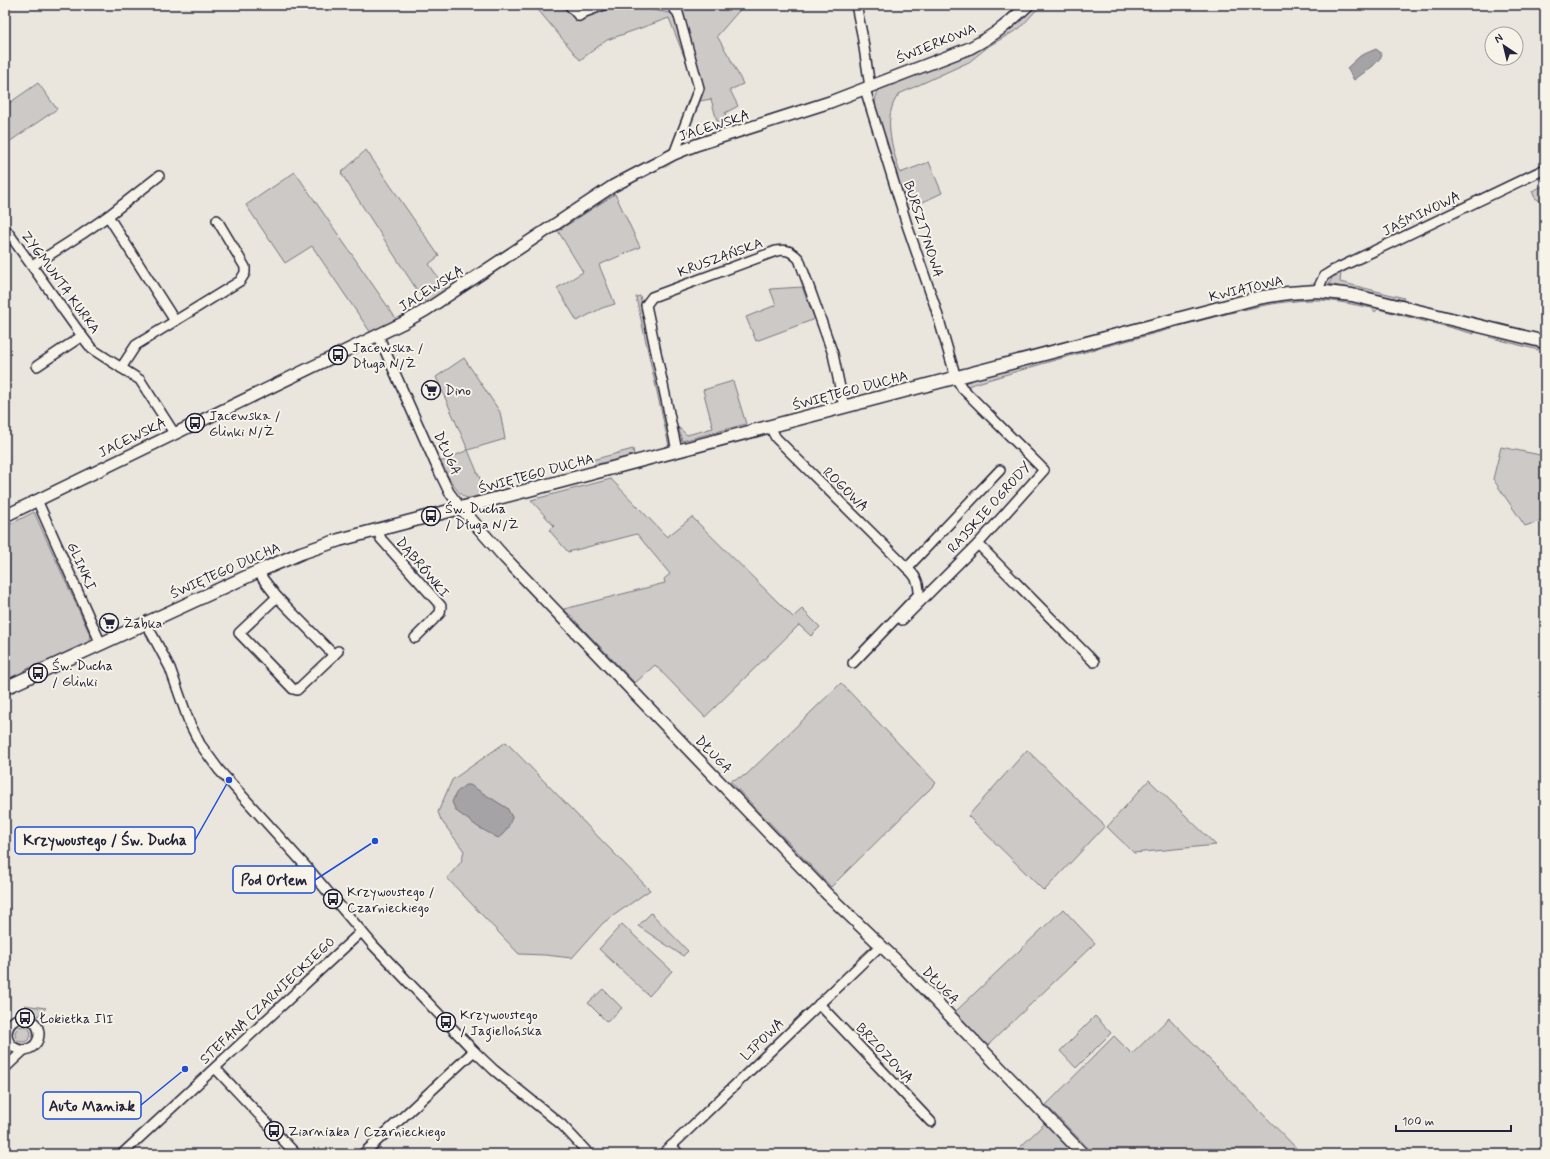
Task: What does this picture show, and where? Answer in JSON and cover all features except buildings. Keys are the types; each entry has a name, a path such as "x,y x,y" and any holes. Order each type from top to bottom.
{"main road":[{"name":"KWIATOWA","path":"956,378 1257,298 1288,293 1317,291 1352,295 1545,342"},
{"name":"ŚWIĘTEGO DUCHA","path":"5,688 259,571 301,553 339,540 956,378"}],"street":[{"path":"569,5 578,16 604,5"},
{"path":"672,5 678,13 699,88 674,154"},
{"name":"BURSZTYNOWA","path":"856,5 862,34 868,88 907,225 935,306 956,378"},
{"name":"ŚWIERKOWA","path":"868,88 970,48 1005,27 1028,5"},
{"name":"JACEWSKA","path":"5,516 378,335 426,310 613,186 674,154 696,145 830,102 868,88"},
{"name":"JAŚMINOWA","path":"1317,291 1321,280 1332,271 1545,169"},
{"path":"32,266 108,216 159,176"},
{"path":"108,216 175,321"},
{"path":"121,368 136,345 240,282 245,273 245,266 217,220"},
{"name":"ZYGMUNTA KURKA","path":"7,231 92,349 140,380 174,433"},
{"name":"KRUSZAŃSKA","path":"677,452 646,305 652,297 776,251 786,249 792,252 799,259 833,354 844,407"},
{"name":"DŁUGA","path":"378,335 436,465 449,492 461,508 505,558 828,894 881,945 1082,1154"},
{"path":"37,366 82,336"},
{"name":"RAJSKIE OGRODY","path":"902,620 978,544 1044,470 962,388 956,378"},
{"name":"ROGOWA","path":"770,427 776,438 916,577 919,586 919,594 853,663"},
{"path":"907,568 1000,470"},
{"name":"GLINKI","path":"38,500 101,644"},
{"name":"DĄBRÓWKI","path":"378,530 381,539 441,606 440,613 415,638"},
{"path":"978,544 1094,662"},
{"path":"259,571 263,579 277,597 336,653 297,690 293,690 239,632 277,597"},
{"path":"146,623 170,668 189,722 200,744 209,757 311,872 361,932 474,1051 494,1070 562,1126 589,1154"},
{"name":"STEFANA CZARNIECKIEGO","path":"122,1154 361,932"},
{"name":"LIPOWA","path":"663,1154 881,945"},
{"name":"BRZOZOWA","path":"819,1004 931,1122"},
{"path":"5,1068 24,1050"},
{"path":"363,1154 474,1051"},
{"path":"214,1068 296,1154"},
{"path":"671,1146 679,1154"}],"shaded area":[{"path":"534,5 594,5 603,8 622,5 676,14 696,87 669,18 607,40 580,60"},
{"path":"675,5 744,5 717,36 743,84 730,90 738,106 725,113 730,128 722,131 719,121 717,121 711,99 700,101 702,88"},
{"path":"1033,5 1041,5 1020,28 989,46 969,62 899,94 891,113 890,133 894,154 900,173 929,162 942,193 906,210 875,110 876,98 879,90 881,87 1023,15"},
{"path":"1376,49 1382,56 1373,66 1354,80 1347,68 1360,56"},
{"path":"38,83 57,109 9,142 5,136 5,106"},
{"path":"366,150 439,256 429,264 447,291 426,304 341,173"},
{"path":"295,172 397,320 371,333 312,246 285,263 246,205"},
{"path":"1545,185 1545,201 1542,202 1535,198 1532,191"},
{"path":"615,194 640,247 599,265 615,304 602,308 577,321 557,288 583,272 558,231"},
{"path":"1399,242 1400,244 1341,272 1340,282 1404,298 1403,300 1329,284 1332,278 1330,276"},
{"path":"802,287 815,319 756,341 746,317 776,305 770,289"},
{"path":"640,296 672,445 669,446 636,297"},
{"path":"1292,296 1338,297 1426,318 1427,322 1378,309 1375,312 1372,308 1317,300 1265,305 1179,326 1182,321 1260,302"},
{"path":"1436,320 1474,329 1474,334 1433,323"},
{"path":"1165,326 1171,329 1055,360 964,387 963,384 967,380"},
{"path":"1490,333 1540,345 1538,350 1489,337"},
{"path":"464,358 500,412 505,439 468,450 436,377"},
{"path":"733,381 746,424 682,441 678,427 687,435 713,428 703,390"},
{"path":"1501,447 1545,456 1545,519 1525,526 1493,479"},
{"path":"633,449 634,455 594,465 592,460"},
{"path":"468,450 486,493 477,497 467,498 459,493 440,462"},
{"path":"611,479 667,537 692,517 793,617 802,609 820,627 811,636 799,625 705,717 655,665 635,683 564,609 665,583 664,579 670,574 637,534 568,552 549,530 554,526 531,500"},
{"path":"34,512 91,637 87,643 72,652 27,669 12,680 5,676 5,546 9,544 5,536 5,527"},
{"path":"841,683 936,783 831,887 730,781 746,775"},
{"path":"506,742 650,890 603,923 572,958 519,954 447,878 461,862 464,851 441,820 438,812 452,780"},
{"path":"1027,750 1105,826 1044,891 968,816"},
{"path":"1149,780 1216,845 1134,853 1107,827"},
{"path":"465,785 470,785 507,808 512,817 507,829 498,838 478,827 456,811 452,802 456,793"},
{"path":"1063,909 1095,943 987,1046 954,1013"},
{"path":"651,913 688,951 683,956 638,926"},
{"path":"622,924 672,971 649,996 599,949"},
{"path":"603,989 622,1008 607,1022 588,1003"},
{"path":"24,1005 46,1008 36,1018 32,1014 34,1012 31,1008 29,1010"},
{"path":"1095,1016 1111,1033 1076,1068 1060,1051"},
{"path":"1169,1018 1302,1154 1094,1154 1046,1105 1114,1036 1132,1054"},
{"path":"20,1026 26,1026 31,1031 29,1040 26,1042 20,1042 15,1037 15,1031"},
{"path":"1046,1122 1075,1154 1013,1154"}],"place":[{"name":"Jacewska / Długa N/Ż","path":"338,355"},
{"name":"Dino","path":"431,390"},
{"name":"Jacewska / Glinki N/Ż","path":"195,423"},
{"name":"Św. Ducha / Długa N/Ż","path":"431,516"},
{"name":"Żabka","path":"109,623"},
{"name":"Św. Ducha / Glinki","path":"38,673"},
{"name":"Krzywoustego / Św. Ducha","path":"229,780"},
{"name":"Pod Orłem","path":"375,841"},
{"name":"Krzywoustego / Czarnieckiego","path":"333,899"},
{"name":"Łokietka III","path":"25,1018"},
{"name":"Krzywoustego / Jagiellońska","path":"446,1022"},
{"name":"Auto Maniak","path":"185,1069"},
{"name":"Ziarniaka / Czarnieckiego","path":"274,1131"}]}
